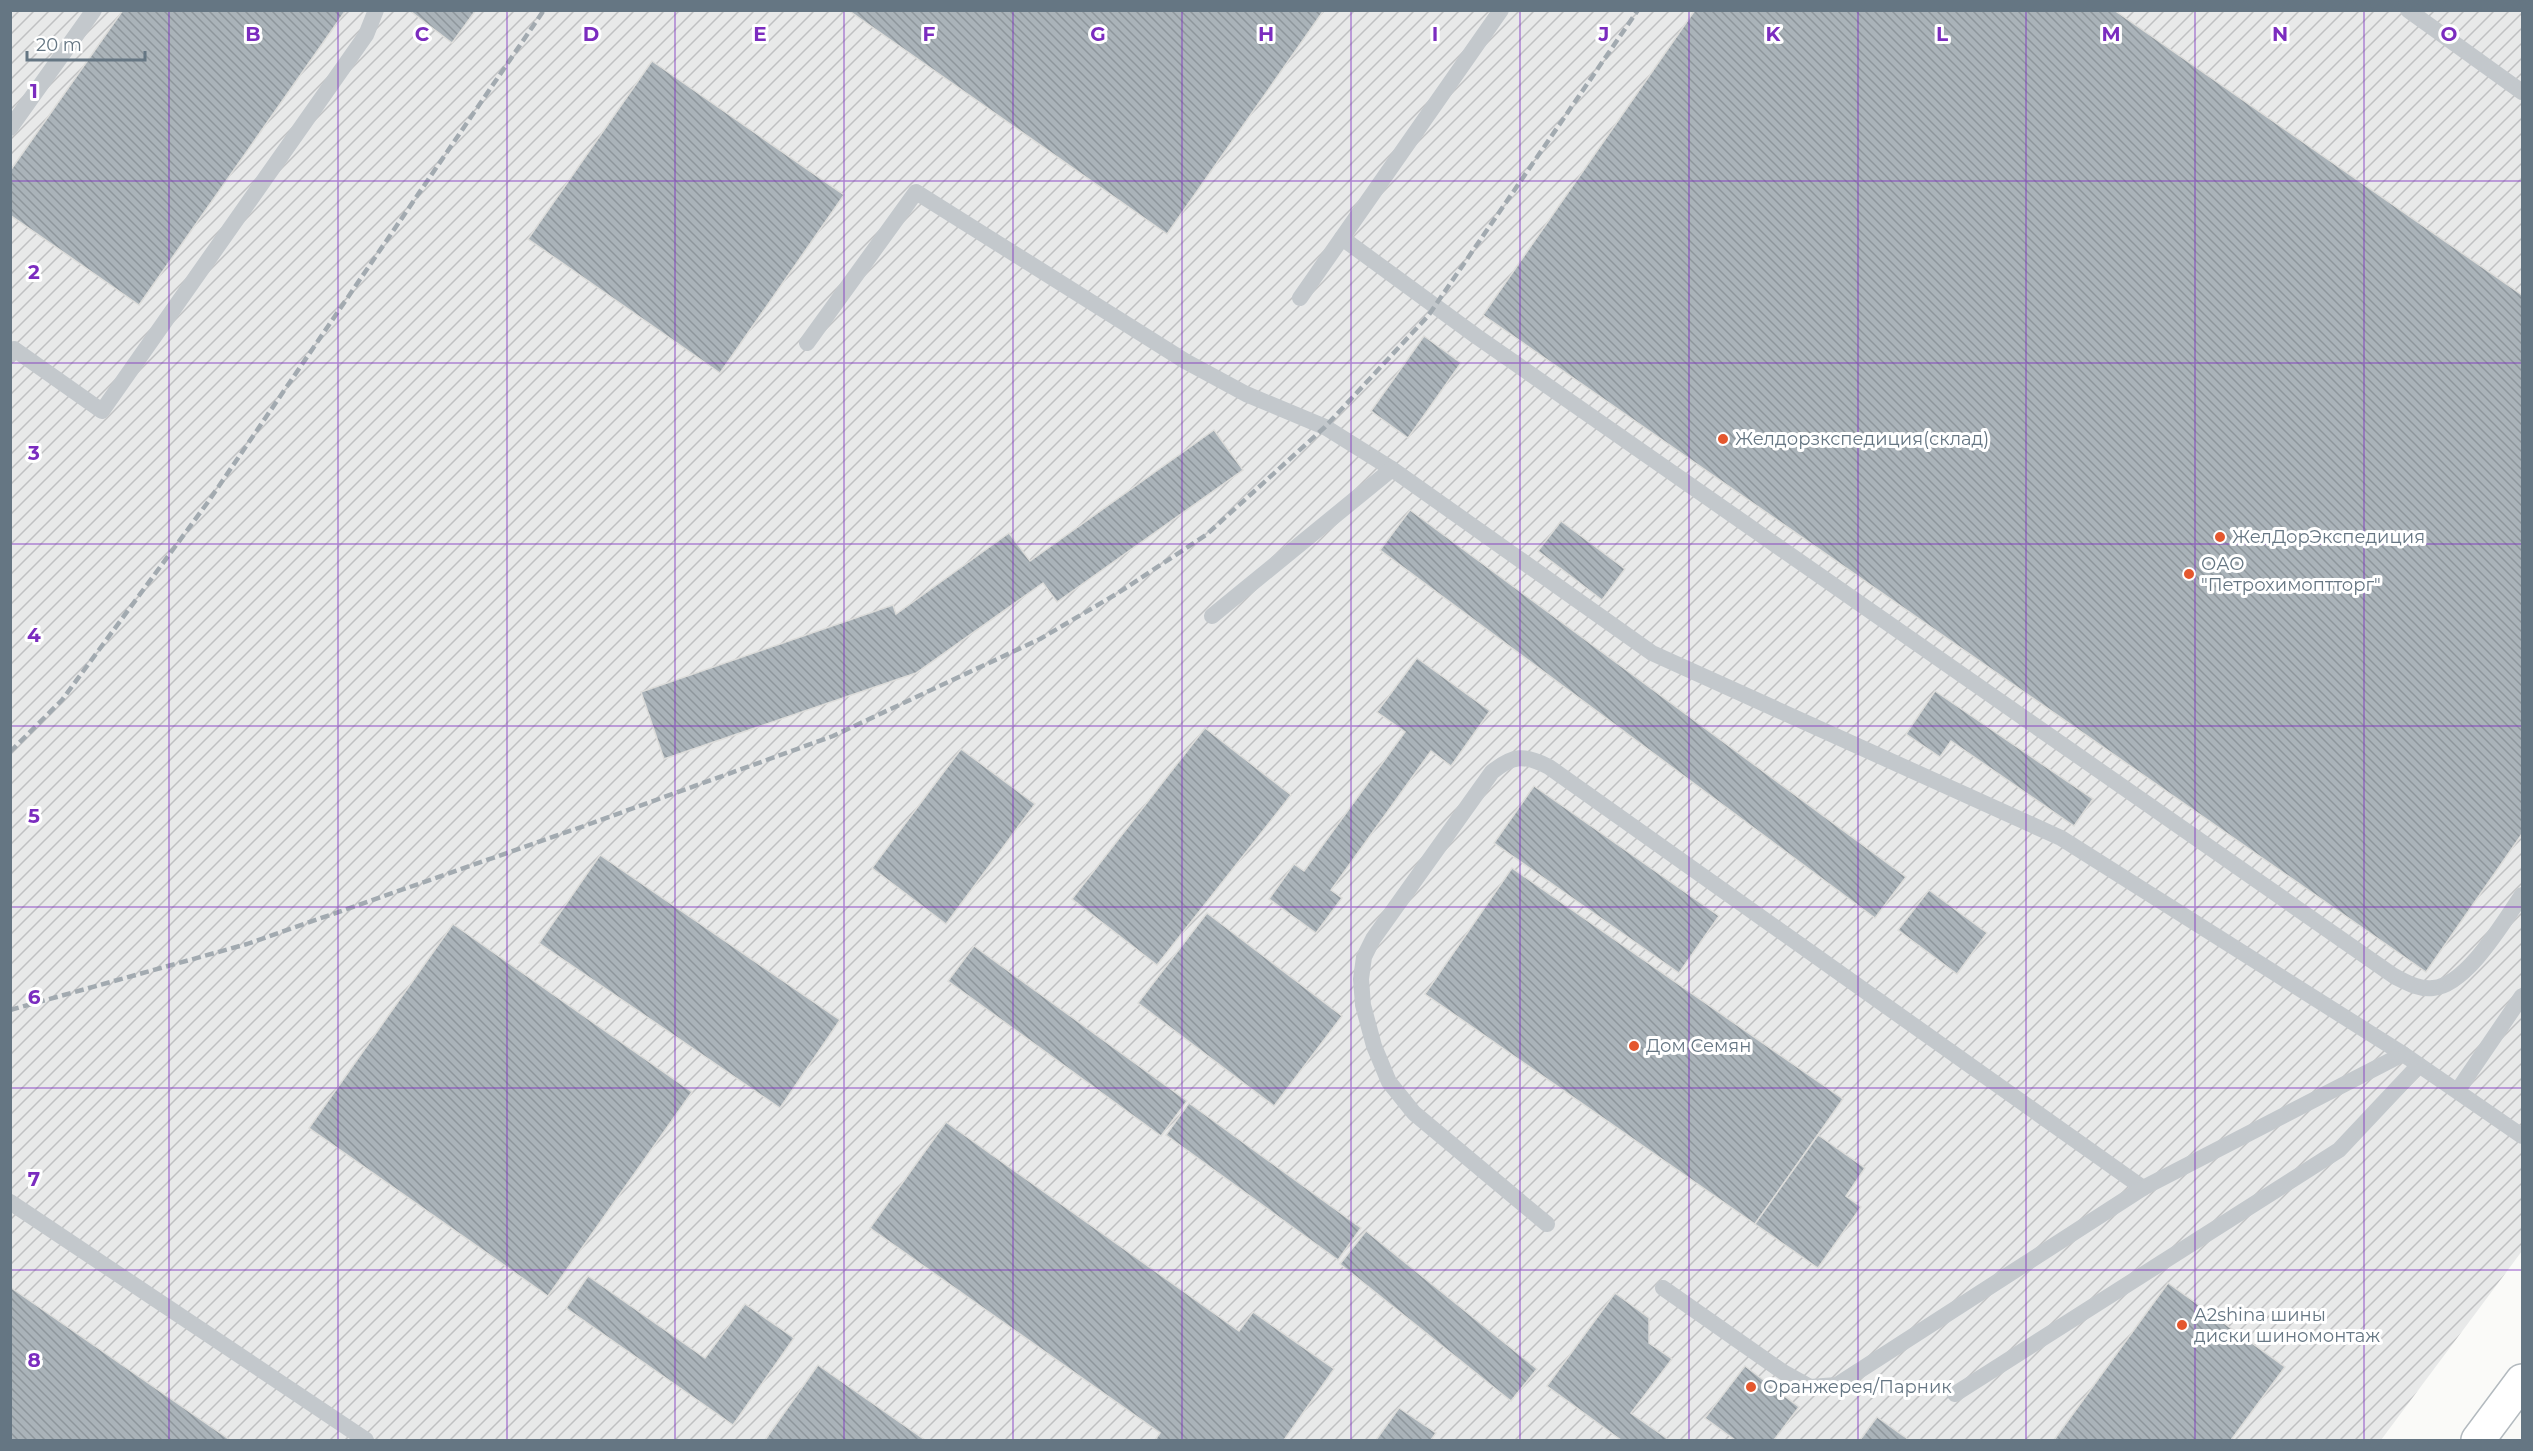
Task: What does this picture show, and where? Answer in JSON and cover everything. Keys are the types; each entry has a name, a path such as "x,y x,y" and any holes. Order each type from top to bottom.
{"main road":[{"path":"2478,1440 2523,1381"}],"lane":[{"path":"10,128 94,10"},
{"path":"12,349 102,411 366,35 376,10"},
{"path":"1300,298 1501,10"},
{"path":"2408,10 2523,92"},
{"path":"807,343 916,192 1185,361 1246,394 1325,427 1392,469 1652,653 2061,838 2403,1054 2523,1136"},
{"path":"1342,238 1476,336 2394,976 2412,986 2434,988 2452,980 2481,952 2523,895"},
{"path":"1212,616 1392,469"},
{"path":"1547,1224 1414,1113 1389,1082 1374,1046 1363,1005 1361,979 1364,957 1373,939 1439,846 1492,772 1506,761 1519,758 1534,760 1549,767 2143,1188"},
{"path":"2458,1090 2523,996"},
{"path":"1663,1288 1783,1372 1810,1387 1837,1385 2143,1188 2403,1054"},
{"path":"1955,1394 2339,1150 2418,1065"},
{"path":"10,1202 366,1440"}],"shaded area":[{"path":"10,11 2522,11 2522,1251 2381,1440 11,1440"}],"building":[{"path":"123,10 346,10 139,305 10,215 10,171"},
{"path":"409,10 476,10 452,43"},
{"path":"848,10 1324,10 1167,234"},
{"name":"ОАО \"Петрохимоптторг\"","path":"1695,10 2114,10 2522,295 2522,834 2426,972 1483,315"},
{"path":"652,61 844,195 720,373 528,239"},
{"path":"1424,336 1461,363 1408,438 1371,411"},
{"path":"1214,430 1243,470 1057,602 1043,583 916,673 664,759 641,692 893,605 896,614 1009,533 1030,561"},
{"path":"1410,510 1906,877 1875,918 1380,550"},
{"path":"1561,521 1625,569 1602,600 1538,551"},
{"path":"1417,658 1490,711 1451,766 1431,751 1331,890 1342,898 1316,933 1269,899 1294,864 1304,871 1405,732 1377,712"},
{"path":"1935,691 2093,799 2074,826 1951,741 1940,757 1906,734"},
{"path":"1205,728 1291,795 1157,965 1072,899"},
{"path":"961,749 1035,804 946,924 872,868"},
{"path":"1534,786 1719,916 1679,973 1494,843"},
{"path":"600,855 840,1020 780,1108 539,943"},
{"name":"Дом Семян","path":"1512,868 1843,1099 1755,1224 1425,994"},
{"path":"1929,890 1987,933 1957,974 1898,930"},
{"path":"1207,913 1342,1016 1274,1106 1138,1003"},
{"path":"453,924 692,1092 548,1296 309,1128"},
{"path":"974,946 1187,1101 1161,1136 948,981"},
{"path":"1189,1103 1361,1228 1338,1260 1166,1135"},
{"path":"946,1122 1239,1331 1253,1312 1334,1369 1284,1440 1155,1440 1160,1433 870,1228"},
{"path":"1818,1135 1865,1168 1846,1196 1861,1207 1818,1268 1755,1224"},
{"path":"1366,1231 1537,1369 1511,1401 1340,1264"},
{"path":"588,1276 705,1358 745,1304 794,1338 733,1425 566,1308"},
{"name":"A2shina шины диски шиномонтаж","path":"2168,1283 2285,1367 2231,1440 2054,1440"},
{"path":"10,1287 230,1440 10,1440"},
{"path":"1615,1293 1649,1318 1649,1343 1672,1359 1631,1413 1669,1440 1621,1440 1547,1386"},
{"path":"818,1365 925,1440 765,1440"},
{"name":"Оранжерея/Парник","path":"1745,1366 1799,1407 1774,1440 1735,1440 1705,1418"},
{"path":"1399,1408 1436,1433 1431,1440 1376,1440"},
{"path":"1877,1417 1909,1440 1860,1440"}],"railway":[{"path":"10,752 62,700 208,502 544,10"},
{"path":"10,1010 247,944 833,736 1040,639 1118,593 1206,535 1325,427 1428,316 1638,10"}],"place":[{"name":"Желдорзкспедиция(склад)","path":"1723,439"},
{"name":"ЖелДорЭкспедиция","path":"2220,537"},
{"name":"ОАО \"Петрохимоптторг\"","path":"2189,574"},
{"name":"Дом Семян","path":"1634,1046"},
{"name":"A2shina шины диски шиномонтаж","path":"2182,1325"},
{"name":"Оранжерея/Парник","path":"1751,1387"}]}
